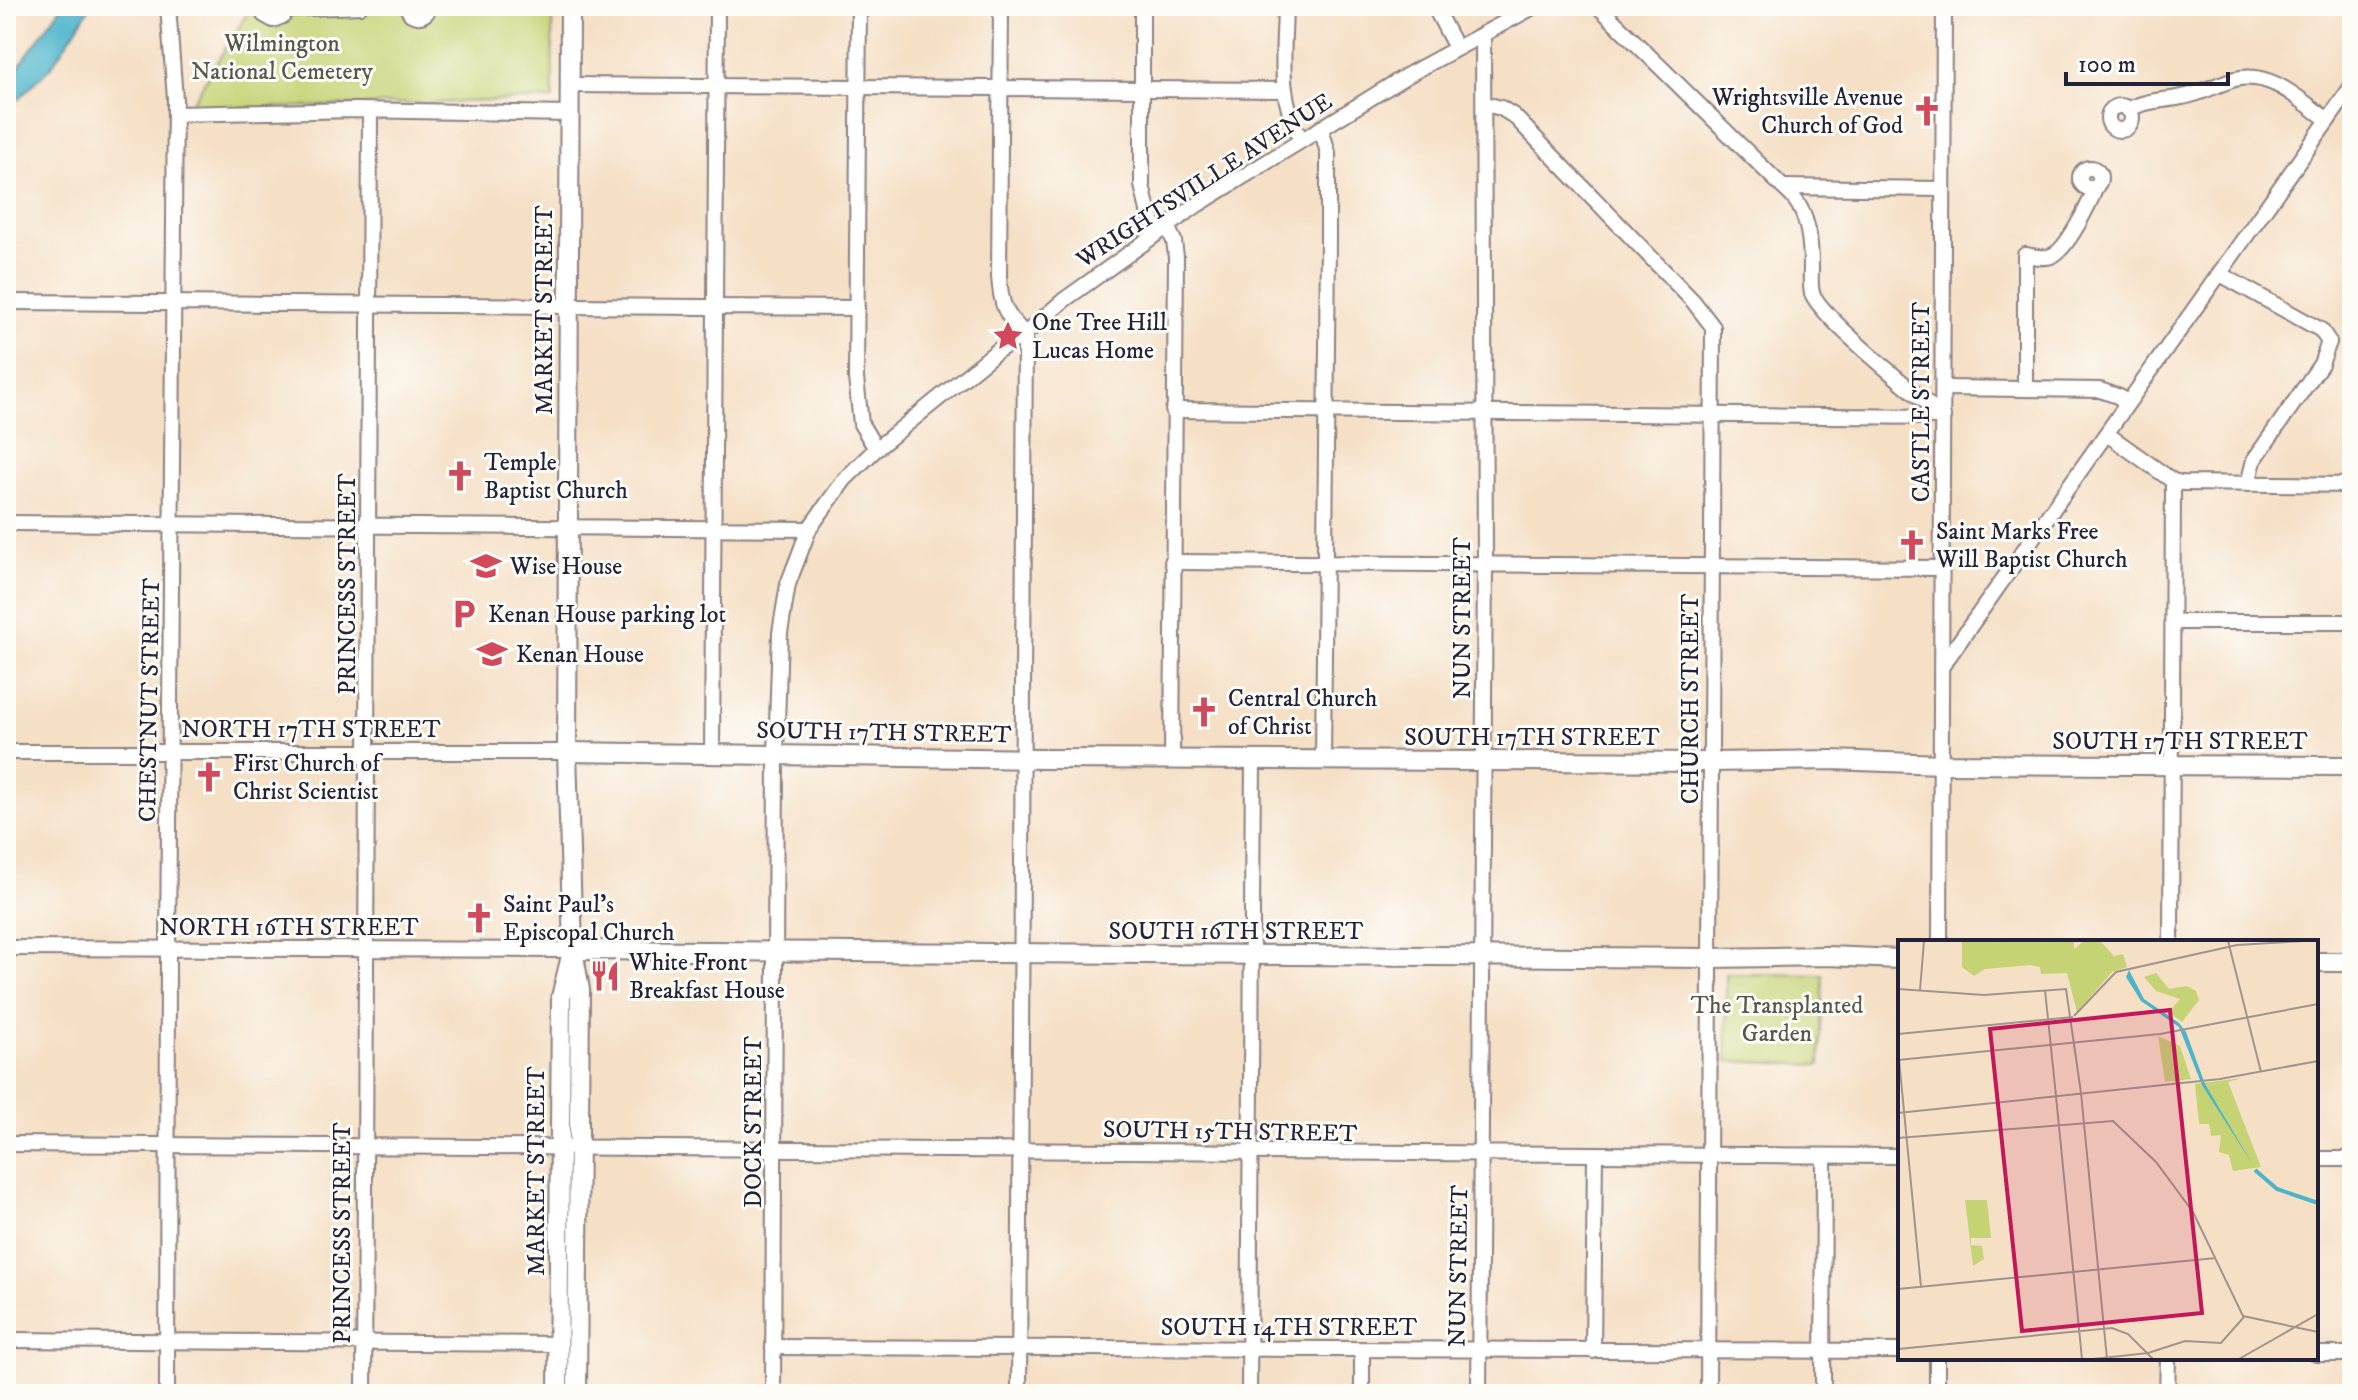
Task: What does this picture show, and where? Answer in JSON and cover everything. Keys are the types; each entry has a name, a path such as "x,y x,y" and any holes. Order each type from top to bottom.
{"main road":[{"name":"MARKET STREET","path":"570,6 567,752 573,950 561,997 577,1394"},
{"name":"SOUTH 17TH STREET","path":"567,752 1023,758 1831,760 1942,764 2352,766"},
{"name":"SOUTH 16TH STREET","path":"573,950 1482,957 1827,956 1898,959"},
{"path":"2318,962 2352,962"},
{"name":"MARKET STREET","path":"558,1394 569,1148"}],"street":[{"name":"CHESTNUT STREET","path":"167,1394 175,114 168,6"},
{"path":"263,6 264,15 273,20 283,16 285,8 360,6"},
{"path":"406,6 411,14 418,17 426,14 430,6"},
{"path":"712,753 717,6"},
{"path":"859,6 857,406 865,433 876,449"},
{"path":"1001,6 1000,296 1008,318 1025,334 1019,1394"},
{"path":"1142,6 1142,185 1148,211 1174,241 1176,257 1172,759"},
{"path":"1285,6 1283,90 1289,114 1301,140"},
{"path":"1434,6 1456,48"},
{"name":"WRIGHTSVILLE AVENUE","path":"776,754 780,633 788,584 809,529 839,486 876,449 997,351 1025,334 1064,300 1163,229 1321,128 1456,48 1535,6"},
{"path":"1598,6 1797,202 1808,230 1811,286 1815,297 1836,322 1943,417"},
{"name":"CASTLE STREET","path":"1940,940 1944,6"},
{"name":"NUN STREET","path":"1479,1394 1485,564 1483,34"},
{"path":"2128,110 2142,103 2181,98 2239,78 2251,77 2276,84 2328,120"},
{"path":"570,85 1283,90"},
{"path":"1942,666 2352,86"},
{"name":"CHURCH STREET","path":"1485,104 1501,108 1514,116 1708,318 1714,336 1708,1394"},
{"path":"175,114 370,111 570,114"},
{"name":"PRINCESS STREET","path":"364,1394 370,111"},
{"path":"1321,128 1328,153 1323,759"},
{"path":"1783,187 1943,189"},
{"path":"2025,389 2025,255 2051,257 2061,249 2096,187"},
{"path":"2220,274 2323,332 2329,346 2315,372 2254,460 2248,484"},
{"path":"6,302 857,308"},
{"path":"1943,388 2100,390 2120,397 2125,405"},
{"path":"1173,410 1943,417"},
{"path":"2107,434 2173,481 2352,485"},
{"path":"2171,940 2173,481"},
{"path":"6,523 809,529"},
{"path":"1172,562 1942,568"},
{"path":"2173,622 2352,622"},
{"name":"NORTH 17TH STREET","path":"6,752 567,752"},
{"name":"DOCK STREET","path":"773,1394 776,754"},
{"path":"1249,1394 1253,759"},
{"name":"NORTH 16TH STREET","path":"6,948 573,950"},
{"name":"SOUTH 15TH STREET","path":"6,1144 1898,1156"},
{"path":"1593,1351 1595,1155"},
{"path":"1823,1394 1824,1156"},
{"path":"2318,1159 2352,1159"},
{"path":"6,1340 558,1344"},
{"name":"SOUTH 14TH STREET","path":"773,1347 1898,1351"},
{"path":"1362,1350 1362,1394"},
{"path":"2318,1354 2352,1354"},
{"path":"1937,1360 1937,1394"},
{"path":"2167,1394 2168,1360"}],"green space":[{"name":"Wilmington National Cemetery","path":"252,6 552,6 553,99 191,110 190,106"},
{"name":"The Transplanted Garden","path":"1726,974 1823,975 1820,1065 1727,1061"}],"water":[{"path":"62,6 91,6 51,67 6,111 6,84"}],"place":[{"name":"Wrightsville Avenue Church of God","path":"1927,111"},
{"name":"One Tree Hill Lucas Home","path":"1008,336"},
{"name":"Temple Baptist Church","path":"460,476"},
{"name":"Saint Marks Free Will Baptist Church","path":"1912,545"},
{"name":"Wise House","path":"486,566"},
{"name":"Kenan House parking lot","path":"464,614"},
{"name":"Kenan House","path":"492,654"},
{"name":"Central Church of Christ","path":"1204,712"},
{"name":"First Church of Christ Scientist","path":"209,777"},
{"name":"Saint Paul's Episcopal Church","path":"479,918"},
{"name":"White Front Breakfast House","path":"605,976"}]}
